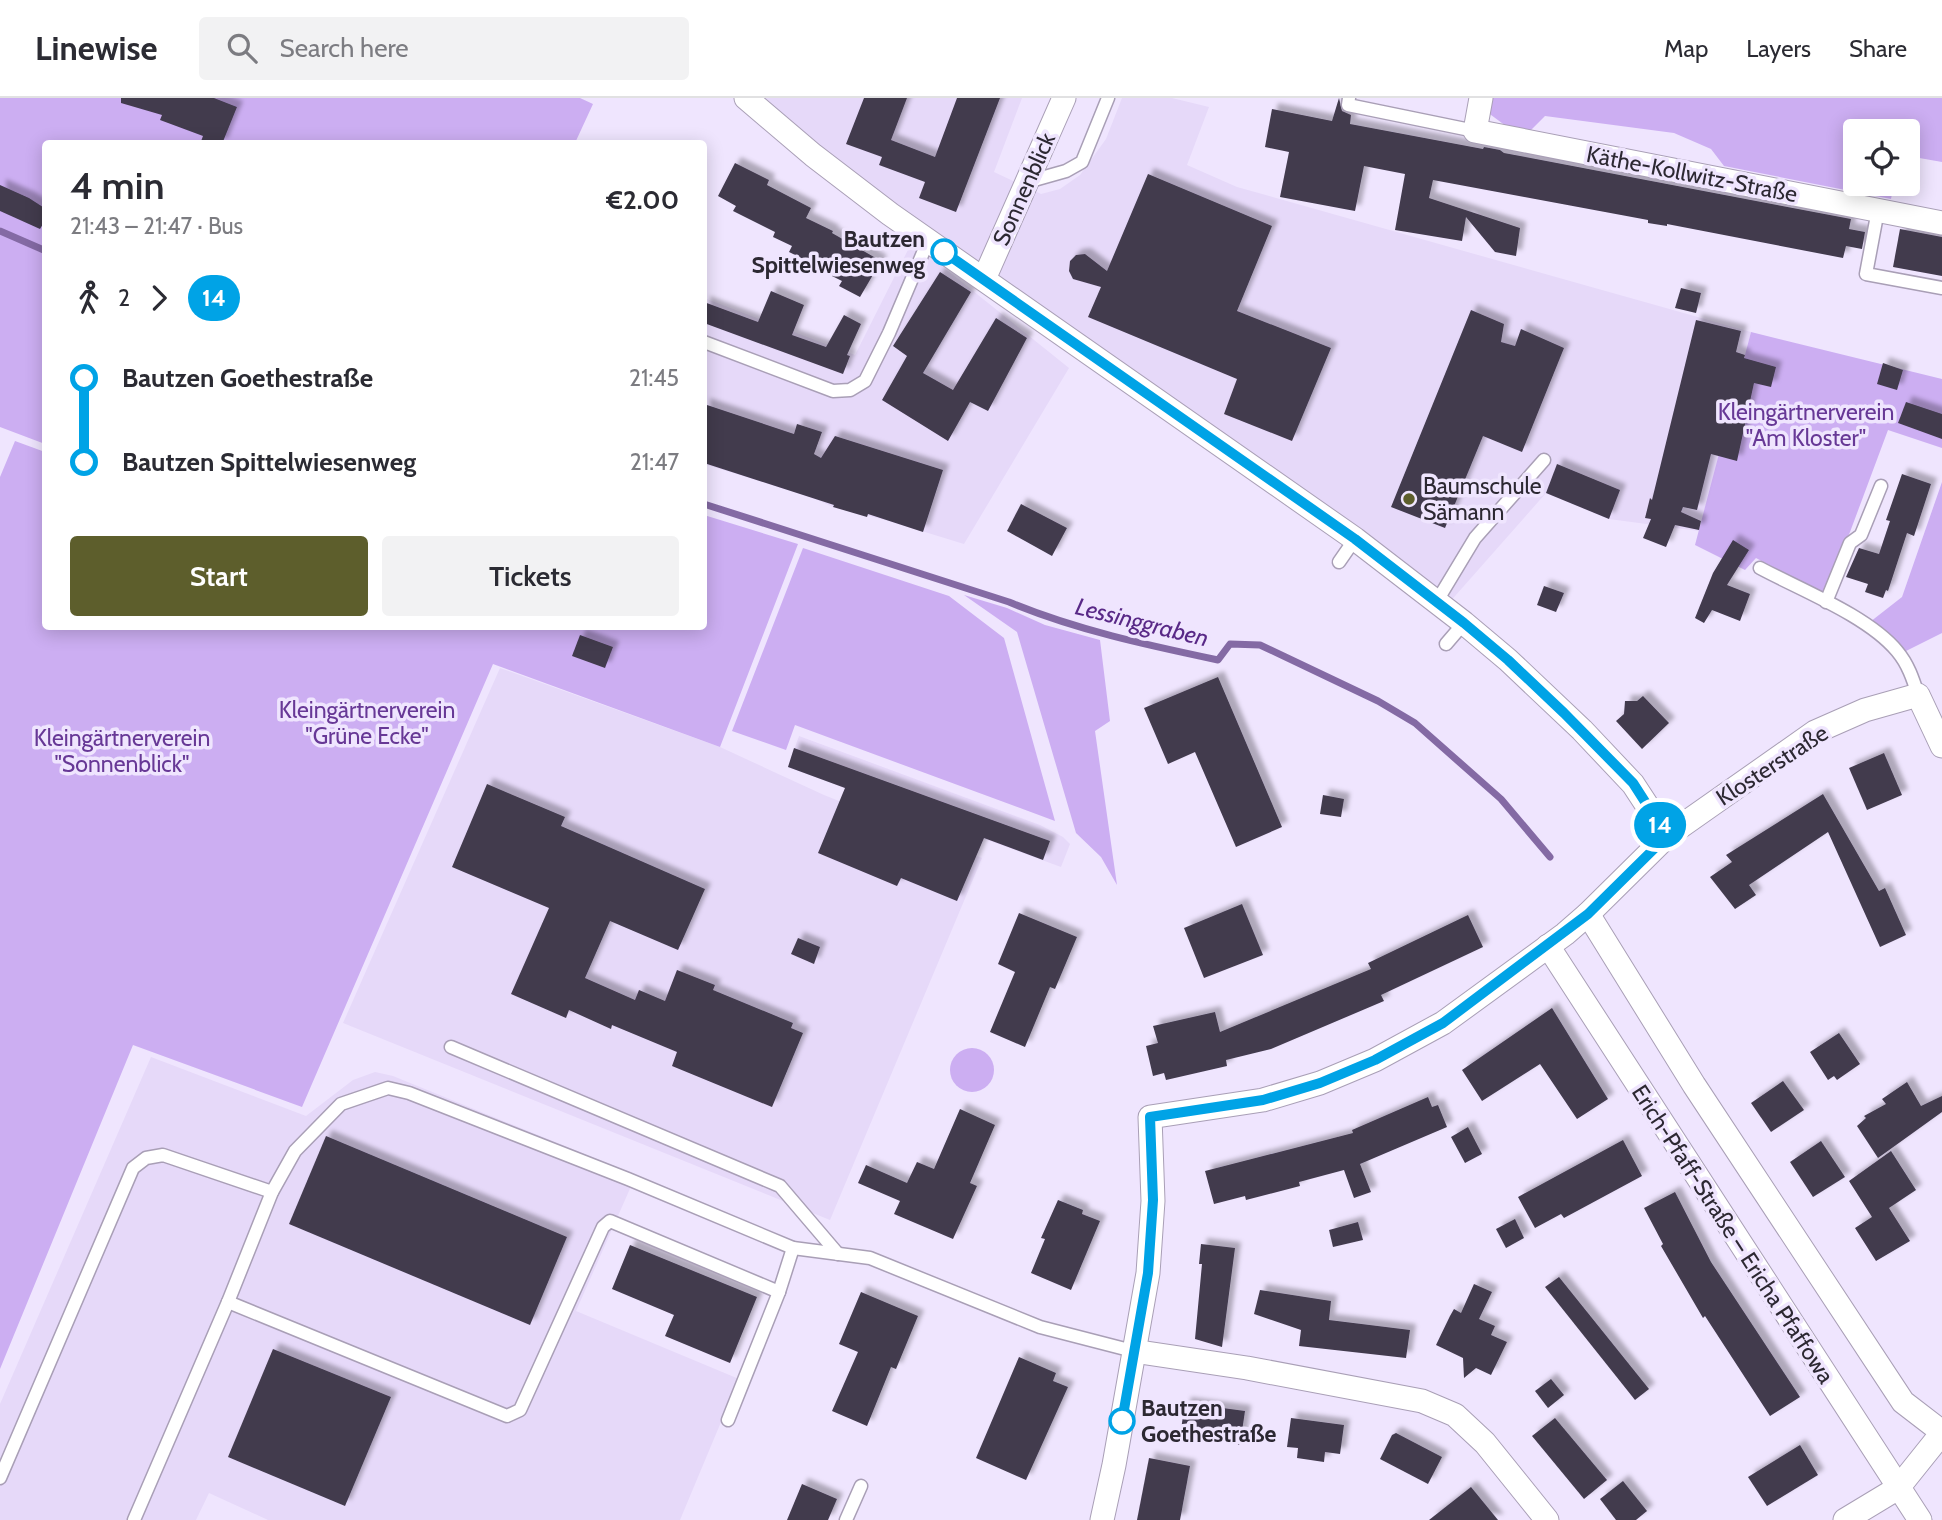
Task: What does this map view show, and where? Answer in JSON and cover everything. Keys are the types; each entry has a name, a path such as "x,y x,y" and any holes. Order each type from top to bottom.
{"street":[{"path":"747,98 813,155 928,241 1355,539 1437,601 1508,660 1573,721 1633,783 1667,836"},
{"name":"Sonnenblick","path":"984,279 1065,98"},
{"path":"1475,131 1481,98"},
{"name":"Käthe-Kollwitz-Straße","path":"1475,131 1942,223"},
{"path":"1918,695 1942,746"},
{"name":"Klosterstraße","path":"1133,1351 1148,1273 1153,1200 1150,1117 1263,1100 1320,1083 1375,1060 1443,1023 1588,914 1667,836 1815,732 1865,710 1918,695"},
{"path":"1588,914 1694,1084 1903,1402 1942,1433 1898,1488 1845,1520"},
{"name":"Erich-Pfaff-Straße – Ericha Pfaffowa","path":"1548,946 1920,1520"},
{"path":"1102,1520 1133,1351 1247,1368 1422,1401 1455,1415 1485,1443 1547,1520"}],"lane":[{"path":"1027,183 1066,172 1082,162 1108,98"},
{"path":"1349,98 1348,105 1475,131"},
{"path":"1878,210 1866,274 1942,288"},
{"path":"707,343 833,391 850,390 865,381 889,333 928,241"},
{"path":"1437,601 1475,538 1544,460"},
{"path":"1826,602 1850,543 1861,535 1881,486"},
{"path":"1339,562 1355,539"},
{"path":"1760,568 1864,622 1896,650 1909,669 1918,695"},
{"path":"1446,644 1464,623"},
{"path":"451,1047 780,1186 838,1254"},
{"path":"134,1520 228,1302 272,1192 295,1151 341,1104 388,1088 409,1093 628,1179 793,1248 870,1258 1040,1327 1133,1351"},
{"path":"0,1478 133,1168 146,1158 163,1155 272,1192"},
{"path":"228,1302 507,1416 520,1410 603,1227 610,1221 779,1292"},
{"path":"728,1420 779,1292 793,1248"},
{"path":"846,1520 861,1486"}],"shaded area":[{"path":"754,98 1022,98 994,172 1041,194 1060,189 1080,175 1106,139 1122,98 1172,98 1209,107 1187,165 1237,187 1751,332 1699,531 1609,519 1546,493 1448,604 1010,293"},
{"path":"912,242 1069,368 964,544 833,507 811,497 707,465 707,299 855,355"},
{"path":"500,668 720,747 824,795 982,858 830,1220 343,1023"},
{"path":"799,736 1040,825 1063,837 1070,844 1061,867 788,767"},
{"path":"151,1057 306,1116 353,1080 375,1072 393,1076 636,1175 576,1311 739,1379 680,1520 268,1520 209,1493 196,1520 0,1520 0,1404"}],"green space":[{"path":"0,98 580,98 593,104 576,140 42,140 42,443 0,427"},
{"path":"1489,98 1942,98 1942,162 1920,158 1920,119 1843,119 1843,190 1724,166 1711,149 1674,133 1545,116 1530,131 1506,126 1487,112"},
{"name":"Kleingärtnerverein \"Am Kloster\"","path":"1751,332 1942,379 1942,448 1888,430 1850,532 1822,593 1756,558 1745,570 1695,545"},
{"path":"15,441 42,451 42,630 707,630 707,516 798,544 720,747 493,664 302,1107 133,1045 0,1369 0,477"},
{"name":"Kleingärtnerverein \"Am Kloster\"","path":"1942,482 1942,633 1906,651 1870,622 1902,597"},
{"path":"803,548 949,596 1004,638 1055,821 795,725 786,750 732,731"},
{"path":"964,595 1007,608 1045,625 1100,640 1110,721 1095,731 1117,885 1101,857 1076,833 1017,632"},
{"path":"972,1048 988,1054 994,1070 988,1086 972,1092 956,1086 950,1070 956,1054"}],"building":[{"path":"121,98 214,98 237,107 224,140 202,140 203,136 160,120 162,115 121,103"},
{"path":"864,98 907,98 891,140 935,157 957,98 1000,98 956,212 919,198 925,182 879,165 882,157 846,144"},
{"path":"1339,98 1342,111 1351,115 1350,124 1500,150 1504,153 1851,219 1849,229 1865,232 1862,249 1846,246 1843,258 1433,180 1429,198 1520,228 1516,256 1495,252 1466,217 1462,241 1395,230 1405,174 1364,166 1355,211 1280,197 1289,152 1265,147 1272,109 1332,121"},
{"path":"735,163 769,180 767,185 811,208 806,218 833,231 832,233 881,261 860,297 839,286 842,281 830,275 832,273 789,252 792,246 773,237 775,232 733,211 736,206 718,196"},
{"path":"1148,174 1272,226 1237,311 1331,348 1292,441 1224,414 1237,379 1088,317 1101,287 1073,279 1069,271 1070,261 1076,255 1085,254 1107,271"},
{"path":"0,185 42,206 42,226 40,229 0,211"},
{"path":"1900,229 1942,237 1942,276 1893,267"},
{"path":"940,272 971,292 923,373 953,390 996,318 1027,338 988,411 970,402 948,441 882,400 907,356 893,346"},
{"path":"1681,288 1701,293 1696,313 1675,308"},
{"path":"771,291 804,305 792,335 826,347 844,315 861,324 847,355 850,356 843,374 707,324 707,303 758,322"},
{"path":"1471,310 1504,324 1501,342 1515,346 1521,329 1564,348 1522,452 1483,436 1445,528 1391,507"},
{"path":"1696,320 1741,331 1736,352 1745,355 1744,358 1776,367 1771,387 1754,383 1737,461 1711,454 1697,510 1683,507 1681,512 1701,521 1699,530 1675,525 1666,547 1643,538 1651,519 1645,518 1650,498 1652,500"},
{"path":"1883,363 1903,370 1897,390 1877,384"},
{"path":"1906,402 1942,414 1942,439 1898,423"},
{"path":"707,405 794,434 797,424 822,432 814,454 821,458 835,436 943,470 923,532 868,514 867,517 833,507 834,505 707,464"},
{"path":"1557,464 1620,490 1609,519 1546,493"},
{"path":"1902,474 1931,484 1914,536 1907,533 1888,591 1886,590 1883,598 1865,592 1868,584 1846,577 1859,548 1879,554 1890,521 1886,520"},
{"path":"1021,504 1067,528 1052,556 1007,531"},
{"path":"1733,540 1749,550 1727,585 1750,594 1740,621 1712,610 1704,623 1695,618 1713,573"},
{"path":"1544,586 1564,593 1556,612 1537,605"},
{"path":"580,635 613,647 605,668 572,656"},
{"path":"1218,677 1282,827 1236,847 1195,752 1168,764 1144,708"},
{"path":"1643,696 1669,723 1642,749 1616,721 1624,714 1625,701 1637,701"},
{"path":"794,748 1050,841 1043,860 984,838 957,901 901,878 897,886 818,853 845,788 788,767"},
{"path":"1884,753 1902,795 1867,810 1849,768"},
{"path":"487,784 565,817 561,826 705,889 678,950 610,921 585,978 635,1000 639,990 665,1001 677,970 715,985 713,990 793,1023 791,1028 803,1033 772,1107 672,1066 677,1052 612,1025 611,1029 569,1010 566,1018 511,994 549,908 452,867"},
{"path":"1823,794 1879,891 1885,888 1906,935 1880,947 1828,832 1749,885 1756,895 1735,909 1710,877 1732,862 1726,855"},
{"path":"1323,795 1344,799 1341,817 1320,814"},
{"path":"1242,904 1263,955 1204,978 1184,928"},
{"path":"1019,913 1077,937 1055,989 1050,987 1025,1047 990,1032 1015,972 998,964"},
{"path":"1468,915 1483,947 1381,995 1384,1001 1271,1049 1226,1060 1227,1066 1166,1080 1164,1073 1153,1076 1146,1046 1158,1043 1153,1026 1215,1012 1220,1032 1371,969 1368,963"},
{"path":"798,938 820,947 814,964 791,954"},
{"path":"1552,1008 1608,1099 1577,1119 1540,1064 1482,1101 1462,1070"},
{"path":"1839,1033 1860,1064 1837,1080 1834,1076 1828,1080 1810,1052"},
{"path":"1783,1081 1804,1110 1771,1132 1751,1103"},
{"path":"1907,1082 1921,1106 1942,1096 1942,1112 1878,1158 1857,1126 1866,1118 1864,1116 1886,1104 1882,1099"},
{"path":"1428,1097 1432,1107 1438,1105 1447,1127 1360,1164 1371,1192 1354,1198 1344,1170 1299,1182 1300,1186 1246,1200 1245,1196 1214,1204 1205,1171 1353,1133 1352,1130"},
{"path":"960,1109 995,1125 970,1183 977,1186 953,1239 894,1214 900,1201 858,1183 866,1165 907,1183 917,1162 934,1169"},
{"path":"1468,1127 1482,1154 1465,1163 1451,1137"},
{"path":"326,1136 567,1237 530,1325 289,1224"},
{"path":"1623,1140 1642,1176 1564,1218 1561,1214 1535,1228 1518,1197"},
{"path":"1821,1141 1845,1177 1813,1197 1790,1162"},
{"path":"1891,1151 1916,1190 1889,1208 1910,1241 1876,1261 1855,1228 1872,1217 1849,1181"},
{"path":"1675,1192 1711,1262 1800,1397 1770,1416 1705,1316 1703,1318 1661,1246 1663,1244 1644,1208"},
{"path":"1058,1200 1083,1210 1082,1214 1100,1221 1071,1290 1031,1273 1045,1239 1041,1238"},
{"path":"1515,1219 1524,1238 1506,1248 1496,1229"},
{"path":"1358,1222 1363,1240 1333,1247 1329,1230"},
{"path":"1201,1244 1235,1248 1222,1347 1195,1339 1202,1264 1199,1264"},
{"path":"630,1245 757,1297 730,1363 665,1336 674,1315 612,1289"},
{"path":"1559,1277 1649,1389 1635,1400 1545,1287"},
{"path":"1474,1284 1492,1292 1479,1319 1495,1326 1491,1335 1507,1342 1491,1375 1476,1368 1464,1378 1463,1358 1436,1345 1454,1309 1461,1313"},
{"path":"1260,1290 1331,1301 1329,1320 1410,1330 1406,1358 1299,1346 1301,1330 1254,1314"},
{"path":"861,1292 918,1316 896,1369 891,1367 867,1426 832,1411 858,1352 839,1344"},
{"path":"273,1349 391,1397 345,1506 228,1457"},
{"path":"1019,1357 1056,1373 1053,1381 1068,1387 1026,1480 976,1458"},
{"path":"1551,1379 1564,1395 1548,1408 1535,1391"},
{"path":"1185,1403 1245,1411 1240,1445 1180,1436"},
{"path":"1291,1418 1344,1425 1340,1454 1325,1452 1324,1462 1297,1458 1298,1448 1287,1447"},
{"path":"1555,1418 1607,1480 1584,1499 1532,1436"},
{"path":"1396,1433 1442,1457 1428,1484 1380,1459 1392,1435"},
{"path":"1800,1445 1818,1475 1767,1506 1748,1477"},
{"path":"1149,1458 1190,1466 1180,1520 1137,1520"},
{"path":"1623,1481 1647,1511 1636,1520 1616,1520 1600,1499"},
{"path":"802,1484 837,1499 828,1520 787,1520"},
{"path":"1471,1487 1498,1520 1429,1520"}],"waterway":[{"name":"Lessinggraben","path":"0,231 42,249"},
{"name":"Lessinggraben","path":"707,505 1112,636 1218,660 1230,644 1260,645 1378,701 1415,723 1501,799 1550,857"}],"bus line":[{"name":"14","path":"944,252 1355,539 1437,601 1508,660 1582,730 1633,783 1667,836 1565,933 1443,1023 1375,1060 1320,1083 1263,1100 1150,1117 1153,1200 1148,1273 1122,1421"}],"place":[{"name":"Bautzen Spittelwiesenweg","path":"944,252"},
{"name":"Baumschule Sämann","path":"1409,499"},
{"name":"Bautzen Goethestraße","path":"1122,1421"}],"park label":[{"name":"Kleingärtnerverein \"Grüne Ecke\"","path":"367,723"},
{"name":"Kleingärtnerverein \"Sonnenblick\"","path":"122,751"}]}
